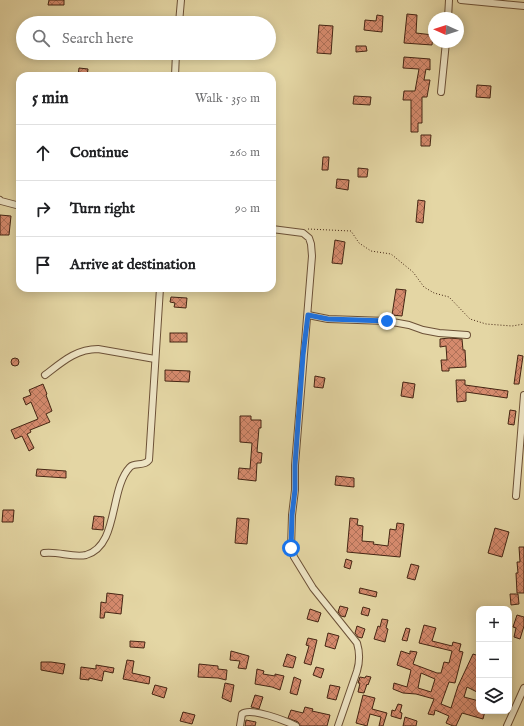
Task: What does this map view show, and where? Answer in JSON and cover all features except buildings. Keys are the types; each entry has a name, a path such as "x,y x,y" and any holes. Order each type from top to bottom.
{"street":[{"path":"180,16 181,0"},
{"path":"448,12 449,0"},
{"path":"461,0 524,6"},
{"path":"441,92 445,48"},
{"path":"175,72 176,60"},
{"path":"0,200 16,205"},
{"path":"276,230 303,234 309,238 311,244 312,256 295,465 295,490 292,515 291,548 294,557 312,588 357,643 360,651 360,662 338,726"},
{"path":"44,553 51,552 76,556 86,555 96,550 102,544 111,522 120,485 129,468 145,464 149,460 160,292"},
{"path":"308,315 328,319 387,321 428,331 467,335"},
{"path":"45,375 70,356 85,350 98,349 155,359"},
{"path":"516,496 524,395"},
{"path":"507,726 524,688"},
{"path":"240,726 242,714 247,712 256,712 296,726"}],"path":[{"path":"308,229 351,231 359,243 371,251 391,254 413,272 424,287 434,293 449,297 470,318 486,324 512,326 524,324"}],"route":[{"path":"291,548 303,355 308,315 328,319 387,321"}]}
